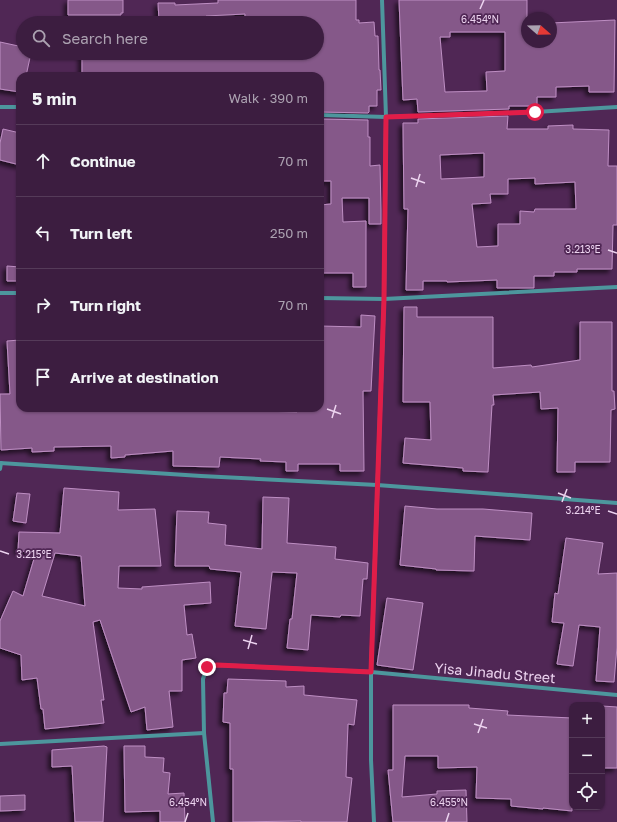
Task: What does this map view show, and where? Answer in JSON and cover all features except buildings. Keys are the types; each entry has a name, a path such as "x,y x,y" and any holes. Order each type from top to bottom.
{"street":[{"path":"374,822 371,760 371,672 384,299 386,117 382,0"},
{"path":"0,107 16,107"},
{"path":"324,115 386,117 535,112 617,107"},
{"path":"324,298 384,299 617,287"},
{"path":"0,293 16,293"},
{"path":"0,469 0,463 201,476 377,485 617,503"},
{"name":"Yisa Jinadu Street","path":"204,733 203,679 207,667 217,665 371,672 617,695"},
{"path":"0,744 204,733 213,822"}],"route":[{"path":"207,667 217,665 371,672 384,299 386,117 535,112"}]}
